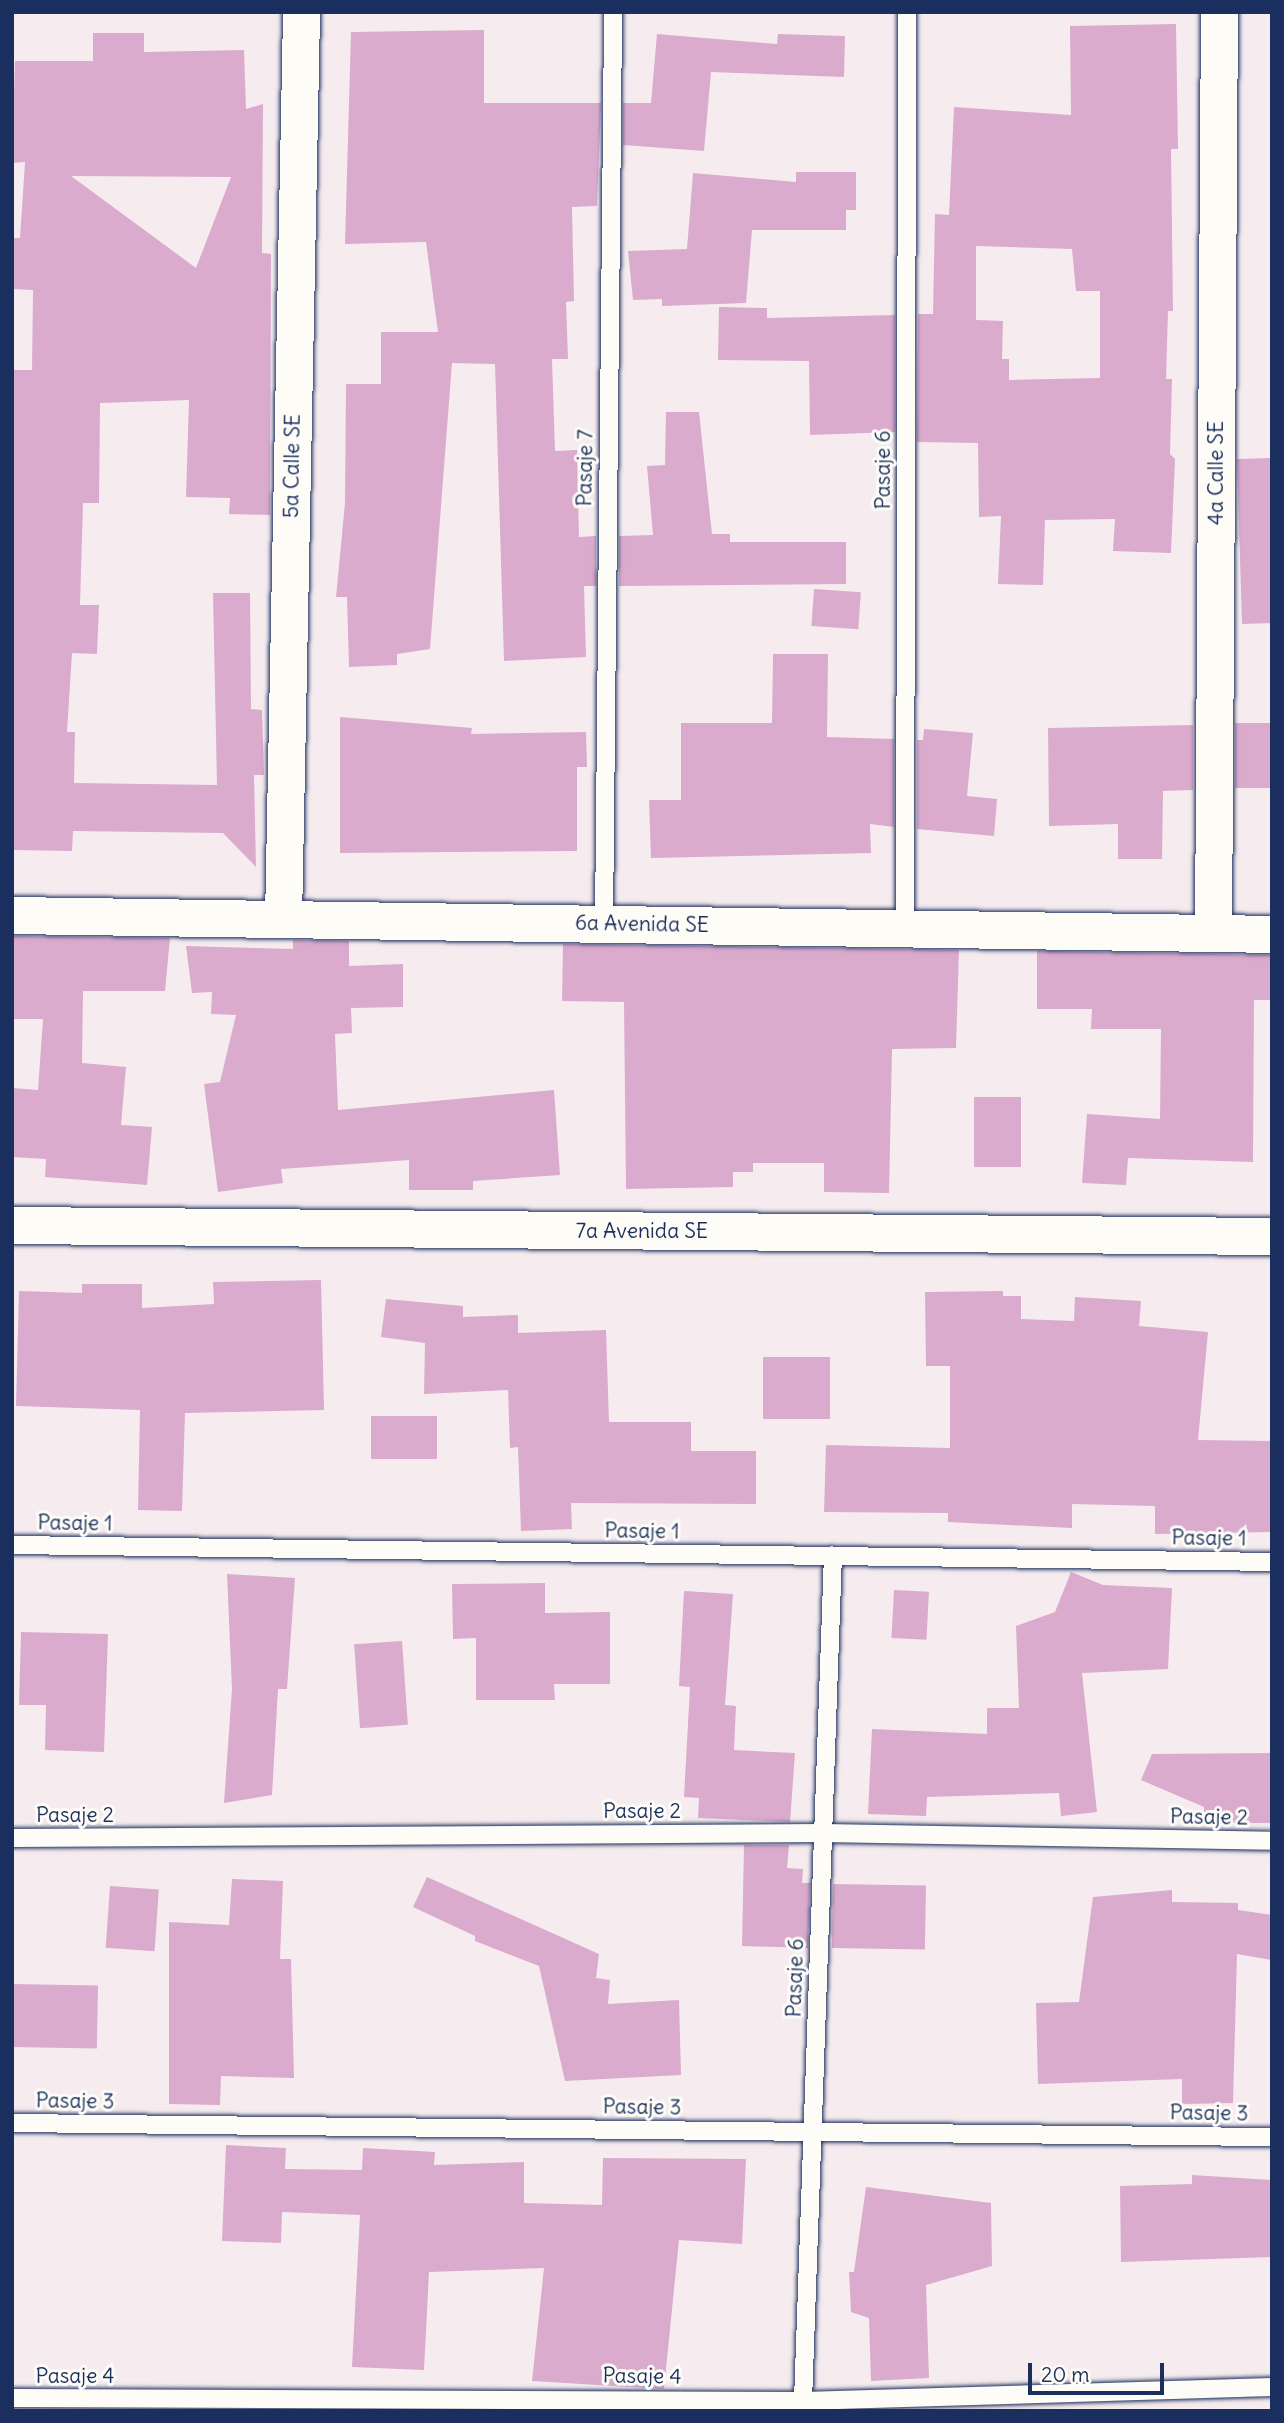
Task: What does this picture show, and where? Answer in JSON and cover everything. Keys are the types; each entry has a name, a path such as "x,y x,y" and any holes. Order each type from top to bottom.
{"street":[{"name":"5a Calle SE","path":"283,919 301,12"},
{"name":"4a Calle SE","path":"1213,933 1219,12"},
{"name":"6a Avenida SE","path":"12,915 1272,934"},
{"name":"7a Avenida SE","path":"12,1226 1272,1236"}],"lane":[{"name":"Pasaje 7","path":"604,924 613,12"},
{"name":"Pasaje 6","path":"905,929 907,12"},
{"name":"Pasaje 1","path":"12,1545 1272,1562"},
{"name":"Pasaje 6","path":"803,2401 833,1556"},
{"name":"Pasaje 2","path":"12,1838 823,1833 1272,1841"},
{"name":"Pasaje 3","path":"12,2123 1272,2137"},
{"name":"Pasaje 4","path":"12,2398 803,2401 1272,2387"}],"building":[{"path":"1176,24 1178,149 1171,149 1173,311 1168,311 1166,379 1172,379 1170,454 1175,459 1171,553 1113,551 1115,519 1045,520 1043,585 998,584 1001,516 979,517 978,443 917,442 918,314 933,314 935,214 949,215 954,107 1071,115 1070,26","holes":["976,246 1072,249 1076,291 1100,291 1100,378 1009,380 1009,359 1002,359 1003,321 976,320"]},
{"path":"484,30 484,103 601,103 597,206 572,207 574,301 566,302 568,359 552,359 555,451 577,450 579,537 596,536 596,586 584,586 586,657 504,661 495,364 452,363 430,649 397,654 397,665 349,667 347,597 336,597 345,503 346,384 381,384 381,332 438,332 426,242 345,244 351,32"},
{"path":"93,33 144,33 144,52 244,50 246,109 263,104 262,253 271,254 270,515 229,514 230,498 186,497 189,400 100,403 99,503 83,503 80,605 99,605 97,654 72,653 67,732 75,732 74,783 217,785 213,593 250,593 251,709 262,710 264,775 254,775 256,867 223,833 73,831 72,851 12,850 12,370 32,370 33,290 12,289 12,238 20,238 25,162 12,163 15,61 93,61","holes":["71,176 231,177 196,268"]},
{"path":"657,34 777,44 778,34 845,36 844,77 711,72 704,151 623,145 623,103 651,103"},
{"path":"796,172 856,172 856,210 846,210 846,230 752,230 746,303 662,306 662,299 633,300 628,251 687,249 693,173 796,182"},
{"path":"719,307 767,308 767,318 895,315 895,432 810,435 809,361 718,360"},
{"path":"666,412 699,412 712,534 730,534 730,542 846,542 846,584 619,586 619,536 653,535 647,466 665,465"},
{"path":"1272,458 1272,623 1242,624 1237,459"},
{"path":"814,589 861,592 858,629 811,626"},
{"path":"773,654 828,654 827,737 894,739 894,827 870,824 871,853 651,858 649,800 681,800 681,723 772,723"},
{"path":"340,717 472,728 471,734 586,732 587,767 577,767 577,851 340,853"},
{"path":"1235,723 1272,723 1272,788 1235,788"},
{"path":"1193,725 1193,790 1163,791 1162,859 1118,859 1118,824 1049,826 1048,728"},
{"path":"924,729 973,733 967,796 997,799 994,836 917,829 917,740 923,740"},
{"path":"14,936 170,938 165,991 83,991 82,1063 126,1067 121,1125 152,1127 147,1185 45,1177 46,1159 12,1157 12,1088 38,1090 43,1019 13,1019"},
{"path":"293,940 349,941 349,966 403,964 403,1007 351,1008 352,1033 335,1034 338,1110 554,1090 560,1175 473,1181 473,1190 409,1190 409,1160 281,1169 283,1183 218,1192 204,1084 220,1082 236,1015 211,1014 212,992 192,993 186,946 293,949"},
{"path":"563,944 959,950 956,1048 892,1049 889,1193 824,1192 824,1163 753,1163 753,1172 733,1172 733,1187 626,1189 624,1002 562,1001"},
{"path":"1037,951 1272,955 1272,1000 1254,1000 1253,1162 1128,1158 1126,1185 1082,1183 1087,1114 1160,1119 1161,1029 1091,1029 1092,1009 1037,1009"},
{"path":"974,1097 1021,1097 1021,1167 974,1167"},
{"path":"321,1280 324,1410 185,1413 182,1511 138,1510 140,1410 16,1406 19,1291 82,1293 82,1284 142,1284 142,1308 214,1304 213,1282"},
{"path":"1003,1291 1003,1296 1021,1296 1021,1319 1074,1321 1075,1297 1141,1301 1139,1326 1208,1332 1198,1440 1272,1441 1272,1532 1155,1534 1155,1506 1072,1504 1072,1528 948,1522 948,1513 824,1512 826,1445 950,1448 950,1366 926,1366 925,1292"},
{"path":"386,1299 463,1306 463,1317 518,1315 518,1333 606,1330 609,1422 691,1422 691,1451 756,1451 756,1504 571,1503 572,1529 521,1531 518,1447 510,1448 508,1390 424,1394 425,1343 381,1337"},
{"path":"763,1357 830,1357 830,1419 763,1419"},
{"path":"371,1416 437,1416 437,1459 371,1459"},
{"path":"1071,1572 1103,1585 1172,1588 1168,1669 1082,1673 1097,1812 1061,1816 1059,1793 927,1797 926,1816 868,1814 872,1729 987,1734 987,1708 1019,1708 1016,1626 1055,1612"},
{"path":"227,1574 295,1578 287,1689 278,1689 272,1795 224,1803 232,1689"},
{"path":"545,1583 545,1613 610,1612 610,1684 554,1684 555,1700 476,1700 476,1638 453,1639 452,1584"},
{"path":"894,1590 929,1592 926,1640 891,1638"},
{"path":"684,1591 733,1594 725,1705 736,1706 734,1750 795,1753 790,1822 698,1818 699,1798 684,1797 690,1687 679,1686"},
{"path":"21,1632 108,1634 104,1752 45,1750 46,1705 19,1705"},
{"path":"402,1641 408,1725 360,1728 354,1644"},
{"path":"1272,1753 1272,1823 1204,1823 1204,1807 1141,1780 1152,1754"},
{"path":"744,1845 789,1845 787,1868 803,1869 802,1883 810,1883 808,1948 742,1946"},
{"path":"427,1877 599,1954 596,1978 610,1980 608,2004 679,2000 681,2075 565,2081 539,1966 475,1941 475,1936 413,1907"},
{"path":"232,1879 283,1881 280,1959 291,1959 294,2078 221,2076 220,2105 169,2104 169,1922 229,1925"},
{"path":"833,1884 926,1886 925,1950 832,1948"},
{"path":"110,1886 159,1889 155,1951 106,1948"},
{"path":"1172,1890 1172,1902 1238,1903 1238,1910 1272,1915 1272,1960 1237,1954 1233,2103 1182,2104 1182,2079 1038,2084 1036,2003 1079,2002 1093,1897"},
{"path":"12,1984 98,1986 97,2048 12,2047"},
{"path":"226,2145 286,2148 285,2169 362,2170 363,2148 435,2152 434,2165 524,2162 524,2203 602,2205 603,2158 746,2159 742,2244 679,2240 664,2389 532,2381 544,2268 429,2272 424,2370 352,2367 360,2215 282,2212 281,2243 222,2241"},
{"path":"1192,2175 1272,2180 1272,2257 1121,2262 1120,2186 1192,2184"},
{"path":"866,2187 991,2203 992,2266 926,2285 929,2378 871,2381 869,2318 851,2312 849,2272 854,2272"}]}
